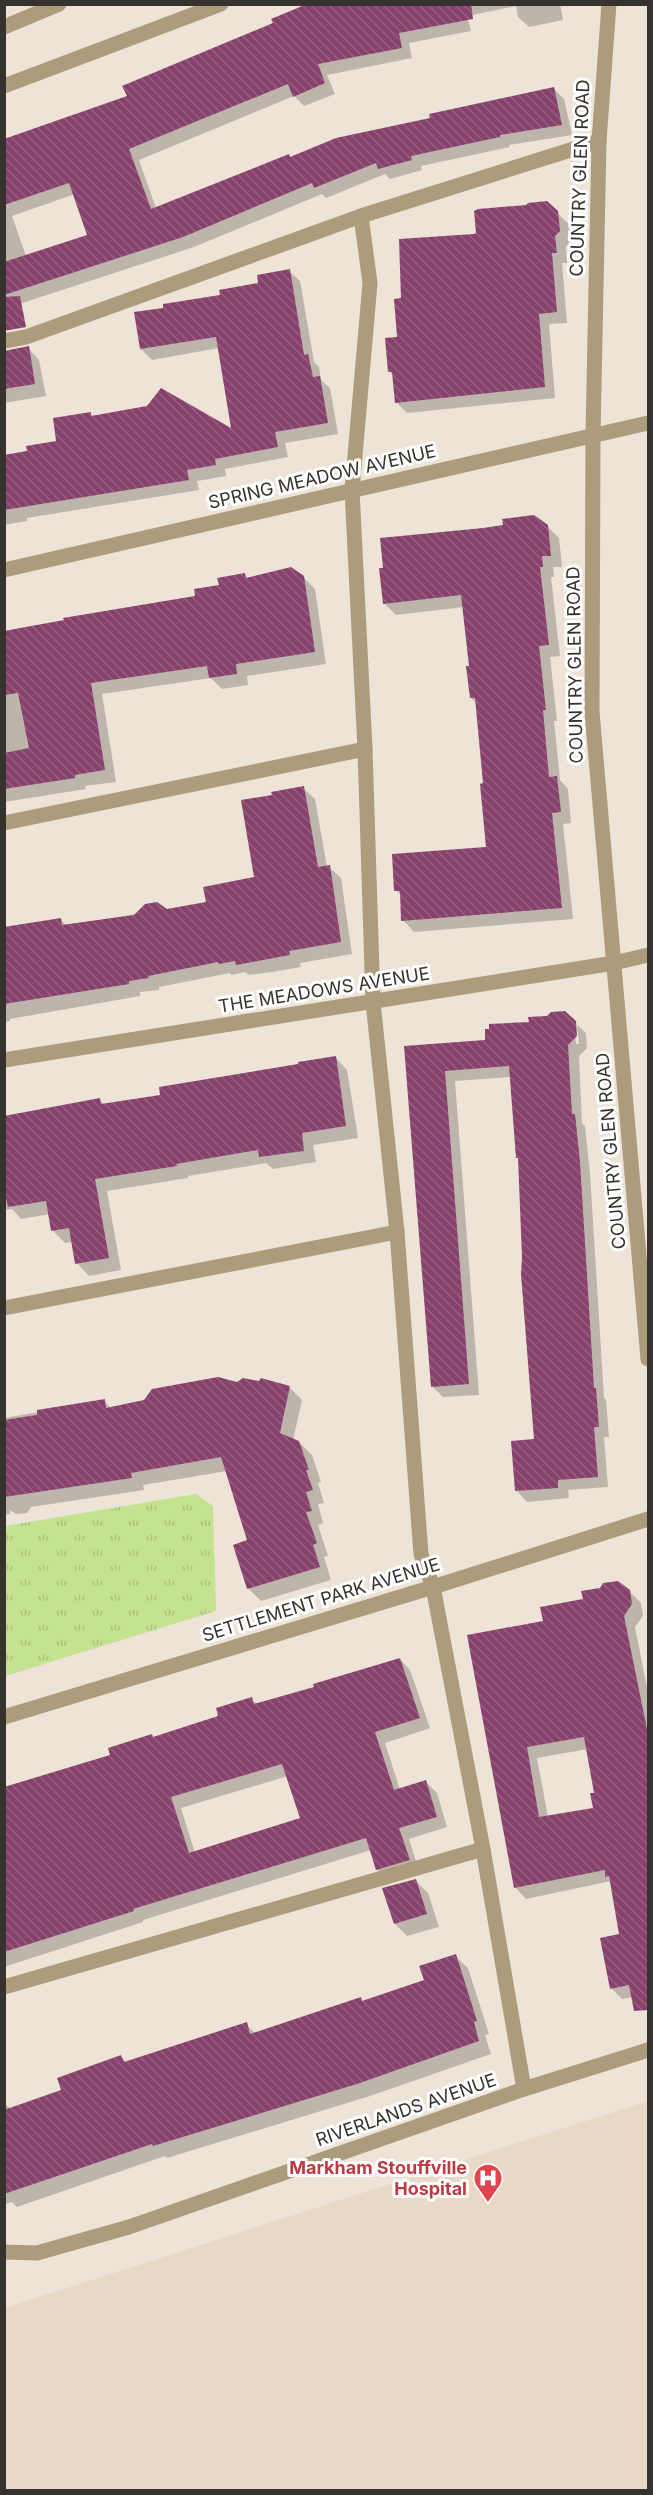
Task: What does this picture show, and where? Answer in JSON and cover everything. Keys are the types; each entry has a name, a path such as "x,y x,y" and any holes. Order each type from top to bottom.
{"street":[{"path":"4,27 59,4"},
{"path":"4,86 222,4"},
{"name":"COUNTRY GLEN ROAD","path":"609,4 599,141 592,435 592,712 648,1359"},
{"path":"4,341 26,337 361,216 599,141"},
{"path":"361,216 370,283 351,490 365,748 373,1002 398,1232 421,1554 433,1587 483,1849 524,2089"},
{"name":"SPRING MEADOW AVENUE","path":"4,570 648,423"},
{"path":"4,823 365,748"},
{"name":"THE MEADOWS AVENUE","path":"4,1060 614,963 648,955"},
{"path":"4,1308 398,1232"},
{"name":"SETTLEMENT PARK AVENUE","path":"4,1717 433,1587 648,1519"},
{"path":"4,1987 483,1849"},
{"name":"RIVERLANDS AVENUE","path":"4,2252 37,2253 129,2228 524,2089 648,2050"}],"shaded area":[{"name":"Markham Stouffville Hospital","path":"648,2101 648,2490 5,2490 5,2308"}],"green space":[{"path":"196,1494 213,1506 216,1611 5,1676 5,1526"}],"building":[{"path":"307,4 471,4 473,19 399,33 402,48 318,64 325,83 293,97 288,84 129,149 151,209 289,154 290,157 336,138 430,118 429,114 554,87 562,125 500,135 500,137 411,156 412,160 378,169 376,163 314,188 312,183 183,237 4,295 4,262 87,235 69,183 4,205 4,139 127,96 122,86 273,23 271,19"},
{"path":"547,201 558,211 560,231 555,236 557,253 552,253 557,312 539,314 545,387 395,403 392,372 388,372 385,338 397,337 394,299 401,298 399,239 474,234 476,233 474,211 478,209"},
{"path":"290,269 304,355 308,354 313,377 320,376 328,423 275,432 278,447 215,459 216,465 187,470 189,480 4,510 4,455 27,451 26,446 56,441 53,418 91,412 91,416 147,406 161,388 231,428 216,337 140,349 134,312 163,308 163,304 220,295 219,290 258,283 257,275"},
{"path":"20,296 26,327 4,331 4,297"},
{"path":"29,346 35,384 4,389 4,351"},
{"path":"534,515 548,525 551,556 542,556 543,567 540,567 549,645 539,646 546,710 543,710 549,777 557,776 561,812 552,813 562,908 401,921 400,891 394,891 392,854 486,847 480,784 483,783 475,698 470,698 466,666 469,666 461,595 383,604 379,568 383,568 380,538 483,528 503,525 502,519"},
{"path":"291,567 304,576 315,652 236,664 237,674 209,678 207,666 91,683 105,770 75,775 75,778 4,789 4,753 29,748 18,693 4,695 4,631 64,620 63,618 195,596 194,589 219,585 217,578 245,573 246,578"},
{"path":"304,786 318,867 330,865 341,942 289,951 290,955 236,965 235,961 219,964 218,962 148,976 149,978 129,981 129,984 4,1004 4,927 61,918 62,925 134,915 145,904 157,902 167,909 206,902 203,887 254,877 241,800 272,795 271,792"},
{"path":"565,1011 576,1021 577,1036 568,1045 572,1114 575,1114 580,1162 594,1388 596,1388 599,1427 594,1427 598,1477 558,1480 558,1488 515,1491 511,1441 534,1439 521,1274 518,1158 516,1158 509,1066 445,1071 469,1384 431,1387 404,1046 485,1040 485,1029 489,1029 489,1024 529,1022 528,1017 547,1016 551,1012"},
{"path":"336,1056 346,1126 302,1133 304,1151 259,1157 258,1150 95,1179 109,1258 75,1264 69,1228 51,1231 46,1201 8,1207 4,1189 4,1116 100,1098 101,1104 160,1095 159,1087"},
{"path":"218,1377 237,1382 243,1378 259,1381 261,1378 290,1386 280,1433 299,1441 309,1470 306,1470 313,1490 306,1492 312,1511 306,1512 317,1543 313,1545 320,1567 247,1589 233,1545 247,1540 221,1457 131,1473 132,1478 4,1497 4,1420 37,1415 37,1410 105,1399 106,1408 144,1400 152,1389"},
{"path":"618,1581 630,1590 632,1604 624,1616 648,1734 648,2010 634,2011 629,1985 610,1989 600,1938 619,1934 609,1876 605,1877 605,1870 514,1888 467,1635 543,1621 540,1607 583,1599 581,1591 600,1588 603,1583","holes":["584,1737 594,1793 590,1793 593,1808 539,1817 527,1747"]},
{"path":"400,1658 420,1718 375,1732 394,1790 426,1780 437,1817 399,1828 410,1860 376,1870 366,1838 133,1909 134,1911 4,1952 4,1787 110,1755 108,1748 152,1734 153,1737 218,1716 216,1708 252,1697 254,1704 314,1687 313,1684","holes":["282,1764 300,1818 189,1853 171,1797"]},
{"path":"416,1879 427,1914 394,1924 382,1888"},
{"path":"456,1954 477,2021 474,2022 479,2041 357,2084 153,2146 152,2144 4,2194 4,2110 61,2090 57,2078 121,2055 124,2062 247,2022 250,2034 361,1997 362,2001 424,1980 419,1966"}],"place":[{"name":"Markham Stouffville Hospital","path":"488,2204"}]}
